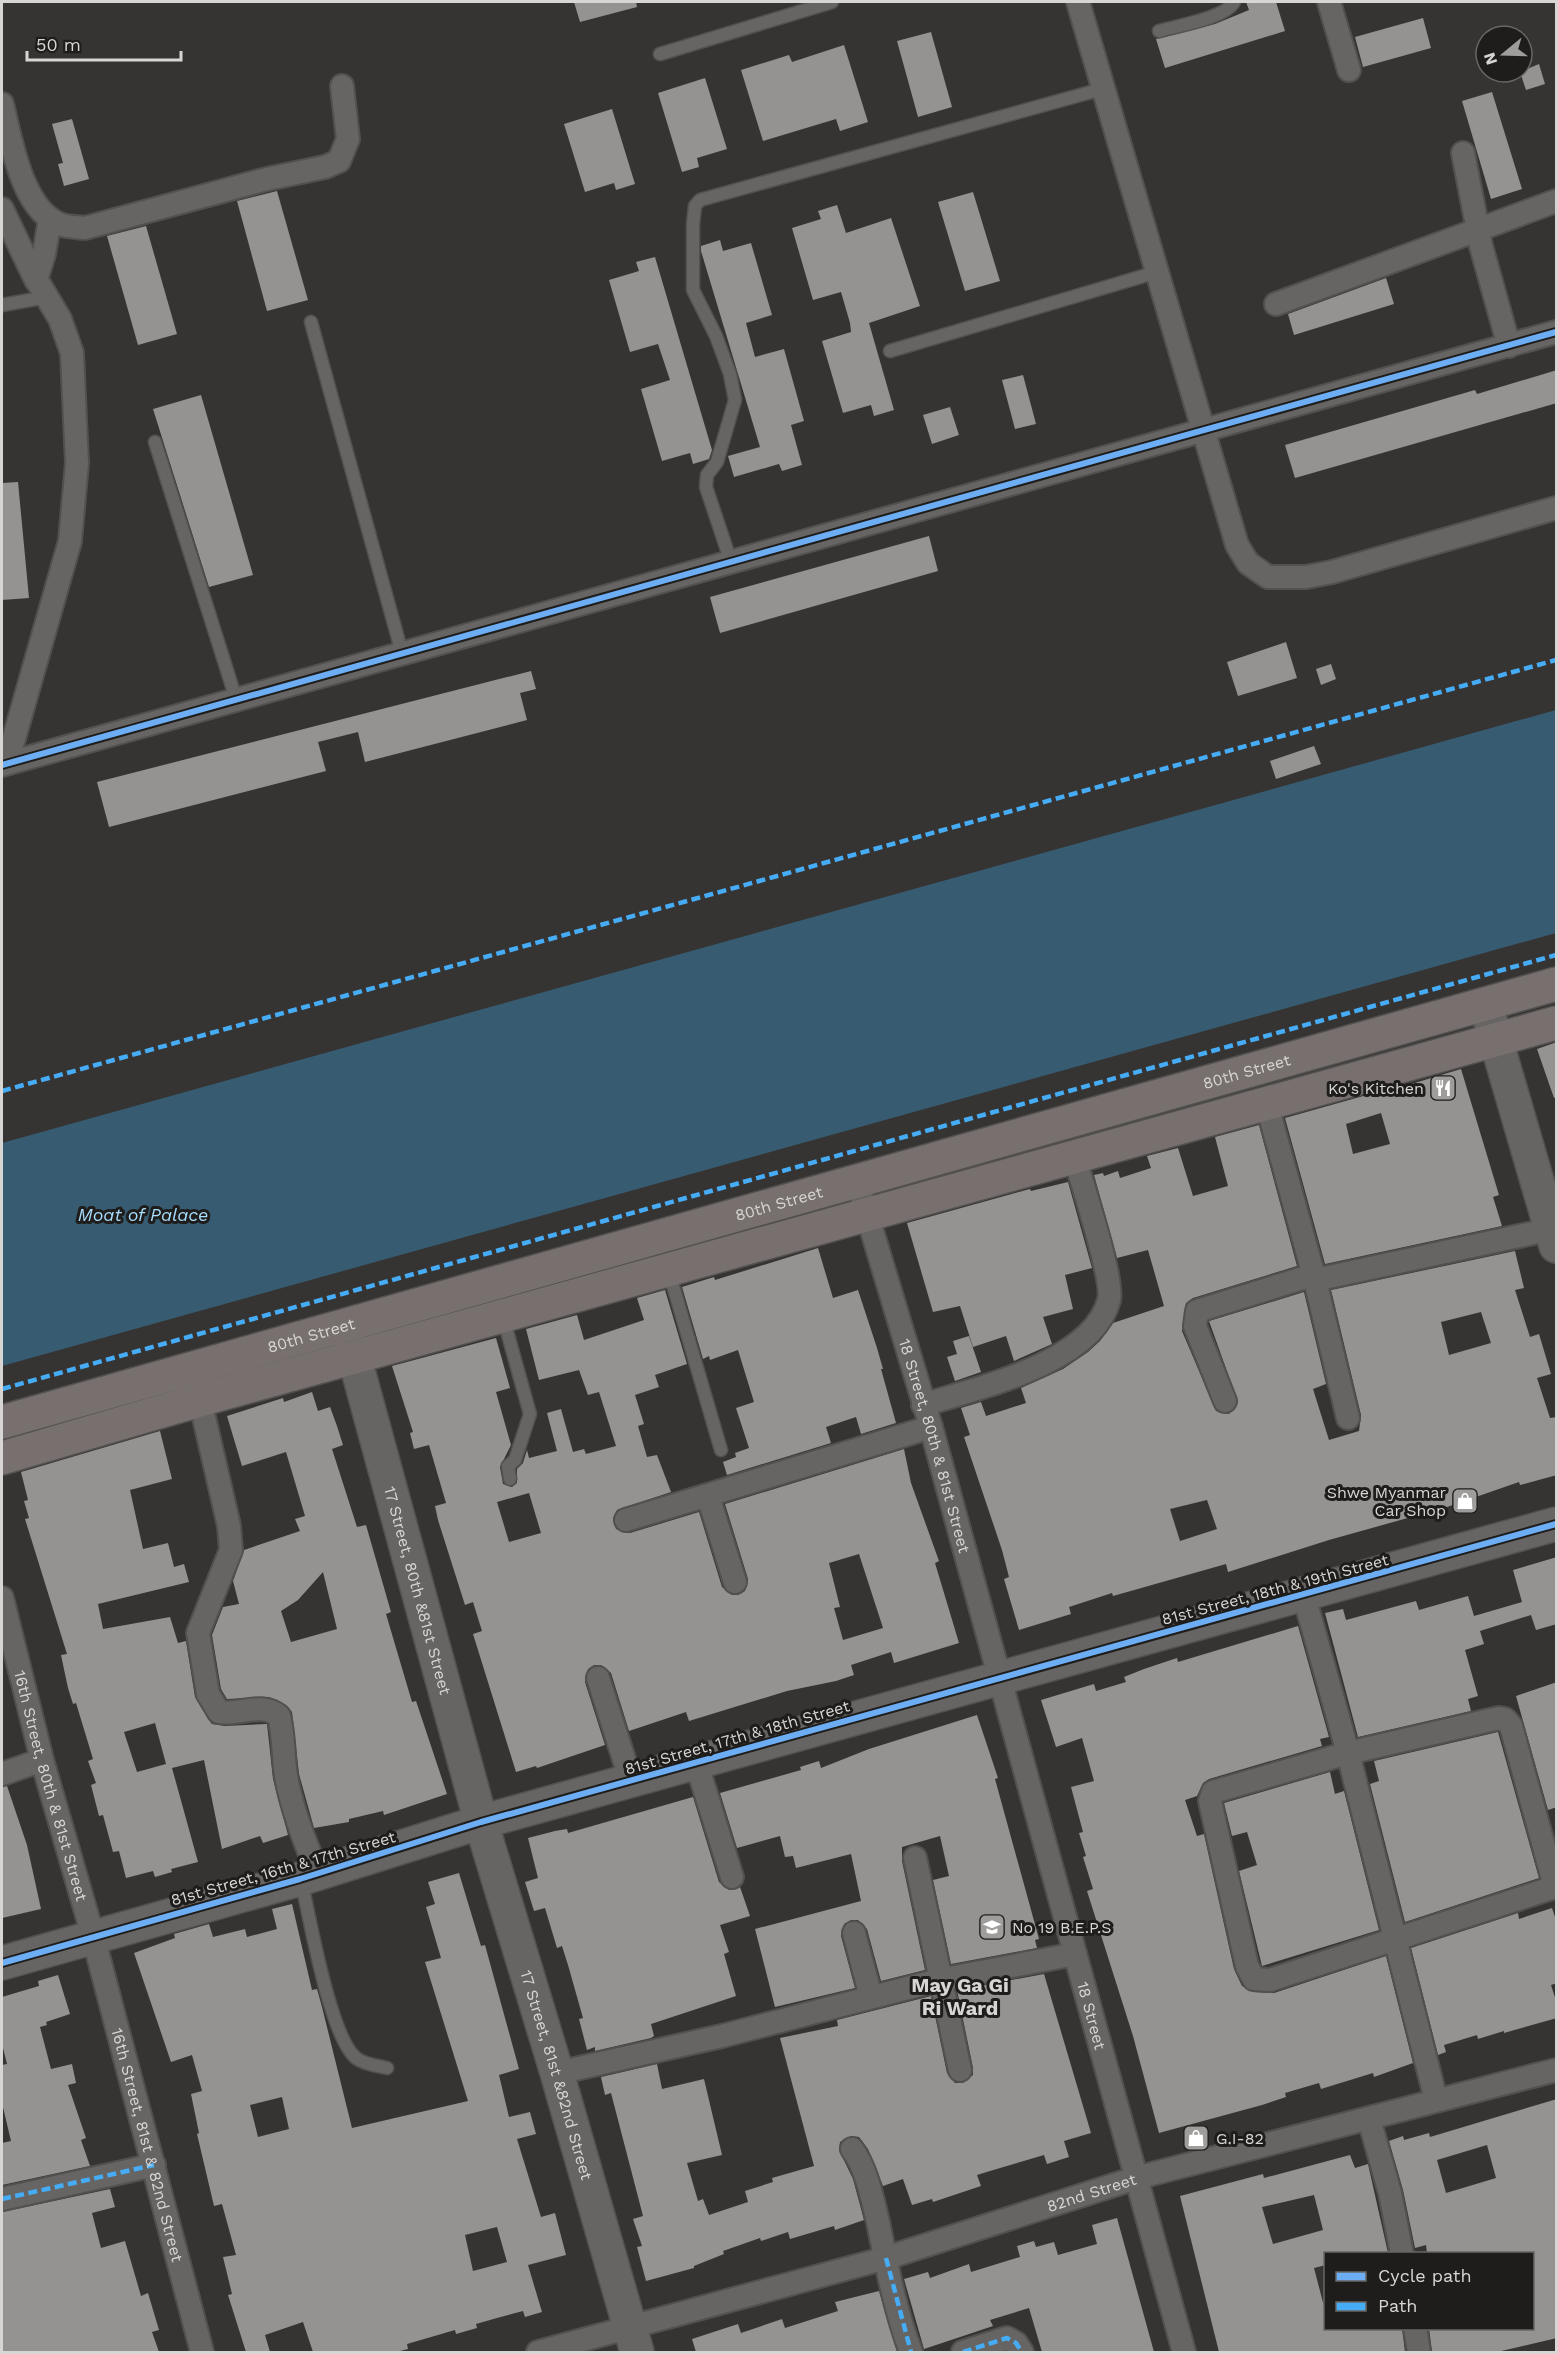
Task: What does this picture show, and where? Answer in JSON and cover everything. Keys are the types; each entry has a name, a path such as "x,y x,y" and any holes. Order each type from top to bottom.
{"main road":[{"name":"80th Street","path":"2,1422 1486,1006 1557,984"},
{"name":"80th Street","path":"2,1458 200,1400 1557,1023"}],"street":[{"path":"1078,2 1237,545 1248,563 1268,577 1306,577 1332,572 1557,508"},
{"path":"1329,2 1349,70"},
{"path":"2,104 28,195 50,219 62,225 85,228 339,161 348,139 342,86"},
{"path":"1463,153 1478,230 1509,346"},
{"path":"1276,304 1557,201"},
{"path":"2,209 60,319 72,353 77,463 74,515 54,604 4,764"},
{"path":"42,288 50,219"},
{"path":"4,764 1557,332"},
{"path":"1225,1401 1195,1326 1197,1311 1314,1278 1554,1238 1486,1006"},
{"path":"1267,1105 1314,1278 1348,1418"},
{"path":"923,1405 1036,1369 1085,1337 1100,1317 1109,1299 1106,1270 1075,1158"},
{"path":"857,1181 867,1214"},
{"name":"18 Street, 80th & 81st Street","path":"867,1214 931,1427 1000,1678"},
{"name":"17 Street, 80th &81st Street","path":"346,1326 481,1822"},
{"path":"200,1400 229,1526 231,1551 198,1633 208,1694 219,1712 273,1711 279,1716 286,1776 309,1876"},
{"path":"626,1520 931,1427"},
{"path":"708,1496 735,1582"},
{"name":"81st Street, 18th & 19th Street","path":"1000,1678 1304,1596 1557,1524"},
{"path":"1304,1596 1348,1753 1436,2100"},
{"name":"16th Street, 80th & 81st Street","path":"2,1598 42,1760 93,1936"},
{"path":"598,1678 631,1781"},
{"name":"81st Street, 17th & 18th Street","path":"481,1822 1000,1678"},
{"name":"18 Street","path":"1000,1678 1184,2352"},
{"path":"1499,1718 1505,1719 1510,1726 1556,1881 1551,1890 1270,1980 1254,1979 1247,1966 1210,1797 1213,1792 1240,1783 1348,1753 1499,1718"},
{"path":"2,1774 42,1760"},
{"path":"696,1762 732,1877"},
{"name":"81st Street, 16th & 17th Street","path":"2,1963 309,1876 481,1822"},
{"name":"17 Street, 81st &82nd Street","path":"481,1822 634,2340"},
{"path":"915,1858 939,1980 960,2070"},
{"path":"854,1933 871,1997"},
{"name":"16th Street, 81st & 82nd Street","path":"93,1936 202,2352"},
{"path":"557,2073 722,2036 939,1980 1075,1954"},
{"name":"82nd Street","path":"538,2352 634,2340 1136,2178 1557,2070"},
{"path":"1369,2119 1390,2193 1402,2252"},
{"path":"852,2149 860,2159 911,2352"},
{"path":"2,2199 154,2165"},
{"path":"1415,2330 1419,2352"},
{"path":"963,2352 1007,2338 1016,2343 1022,2352"}],"lane":[{"path":"660,54 832,2"},
{"path":"1159,31 1210,17 1225,11 1234,2"},
{"path":"731,562 706,487 707,475 717,462 735,400 730,374 716,336 693,290 695,206 700,200 1102,89"},
{"path":"890,351 1157,272"},
{"path":"2,305 42,288"},
{"path":"311,322 402,653"},
{"path":"155,442 236,699"},
{"path":"669,1270 721,1450"},
{"path":"503,1317 530,1414 515,1460 507,1466 510,1479"},
{"path":"309,1876 331,2005 344,2039 356,2058 387,2068"}],"water":[{"name":"Moat of Palace","path":"1556,710 1556,933 2,1366 2,1143"}],"building":[{"path":"574,2 636,2 637,7 580,22"},
{"path":"1246,2 1276,2 1285,31 1165,68 1156,39 1215,24 1249,10"},
{"path":"1423,18 1431,48 1363,67 1355,37"},
{"path":"931,32 952,107 918,117 897,41"},
{"path":"844,45 868,122 840,131 836,119 763,141 741,70 789,55 792,62"},
{"path":"1539,64 1545,84 1526,90 1524,84 1534,84 1534,66"},
{"path":"705,78 727,149 697,158 699,167 682,172 658,93"},
{"path":"1492,92 1522,189 1491,199 1462,101"},
{"path":"612,109 635,184 616,190 614,183 585,192 564,124"},
{"path":"72,119 89,179 64,186 58,164 63,163 52,124"},
{"path":"277,191 308,300 267,311 237,201"},
{"path":"973,192 1000,281 965,291 938,202"},
{"path":"837,205 846,233 891,218 920,306 869,323 894,410 874,416 871,405 843,413 822,341 851,332 850,323 841,292 813,300 792,228 821,219 818,211"},
{"path":"146,226 177,334 138,345 107,236"},
{"path":"720,240 723,251 751,243 772,315 746,323 755,357 784,349 804,421 791,425 802,465 782,471 779,464 734,477 728,456 760,447 701,251 701,246"},
{"path":"655,257 712,450 709,459 693,464 690,453 662,461 641,389 670,380 658,344 630,352 609,280 639,271 636,262"},
{"path":"1386,278 1394,304 1294,335 1288,314"},
{"path":"1557,370 1557,403 1295,478 1285,445 1475,390 1477,394"},
{"path":"1023,375 1036,424 1015,429 1002,380"},
{"path":"201,395 253,575 209,587 153,409"},
{"path":"950,407 959,435 932,444 923,415"},
{"path":"18,482 29,598 2,600 2,483"},
{"path":"929,536 938,571 720,633 710,597"},
{"path":"1286,642 1297,678 1238,696 1227,662"},
{"path":"1331,664 1336,679 1321,685 1316,669"},
{"path":"531,671 536,689 520,693 527,720 365,762 358,732 318,742 326,771 109,827 97,782"},
{"path":"1314,746 1321,764 1276,779 1270,761"},
{"path":"1557,1042 1557,1097 1554,1098 1537,1049"},
{"path":"1461,1069 1499,1195 1493,1197 1502,1226 1325,1264 1285,1118 1374,1093 1375,1095","holes":["1381,1113 1390,1144 1353,1154 1346,1124"]},
{"path":"1259,1125 1297,1266 1193,1298 1186,1303 1182,1331 1216,1411 1229,1414 1238,1402 1209,1321 1304,1292 1326,1384 1313,1389 1329,1440 1359,1431 1361,1415 1331,1290 1515,1251 1524,1288 1515,1290 1530,1337 1539,1334 1551,1374 1537,1378 1550,1418 1557,1417 1557,1475 1520,1485 1519,1482 1447,1507 1329,1540 1228,1572 1226,1564 1113,1596 1112,1593 1069,1607 1071,1614 1019,1630 1004,1579 1009,1577 1002,1550 964,1437 970,1435 961,1408 981,1402 986,1416 1026,1403 1021,1388 1063,1369 1088,1352 1100,1341 1113,1323 1164,1306 1148,1250 1117,1258 1094,1175 1103,1173 1104,1176 1118,1171 1120,1178 1151,1168 1147,1156 1178,1148 1193,1196 1228,1186 1215,1137","holes":["1481,1312 1491,1343 1449,1355 1441,1322","1207,1500 1217,1529 1180,1541 1170,1509"]},
{"path":"1068,1182 1092,1268 1065,1275 1073,1309 1043,1317 1052,1344 1014,1361 1006,1336 973,1347 960,1306 933,1312 907,1223 1030,1189 1031,1191"},
{"path":"818,1248 833,1298 858,1290 883,1369 881,1369 896,1423 861,1434 856,1417 826,1427 831,1443 727,1475 723,1462 736,1457 735,1453 749,1448 736,1408 754,1402 738,1350 710,1360 709,1356 703,1359 682,1287 714,1277 715,1280"},
{"path":"665,1290 687,1364 655,1375 659,1387 635,1395 644,1424 638,1426 647,1457 657,1455 671,1492 617,1510 613,1518 616,1529 630,1533 699,1512 722,1587 732,1595 738,1595 745,1591 748,1579 725,1504 904,1449 911,1483 939,1561 935,1563 959,1643 894,1663 891,1652 851,1665 854,1675 836,1681 787,1691 689,1721 686,1712 629,1731 611,1673 601,1665 594,1665 588,1669 585,1682 605,1745 537,1768 536,1766 516,1772 473,1634 482,1631 473,1602 465,1605 438,1520 435,1506 446,1503 429,1445 414,1449 410,1433 413,1432 392,1366 496,1338 510,1388 496,1392 511,1445 500,1467 503,1484 512,1487 517,1483 517,1469 523,1463 527,1450 529,1458 557,1451 547,1413 561,1409 573,1452 584,1449 586,1454 616,1446 599,1392 588,1395 579,1370 539,1380 526,1329 577,1315 584,1340 644,1320 637,1298","holes":["529,1493 541,1533 509,1542 497,1502","859,1554 883,1628 843,1640 834,1608 840,1607 829,1563"]},
{"path":"969,1336 981,1372 955,1381 947,1357 957,1354 953,1341"},
{"path":"312,1392 318,1411 330,1407 343,1445 332,1449 357,1527 366,1525 391,1612 386,1614 412,1702 416,1701 447,1794 384,1815 383,1811 349,1819 349,1822 314,1828 299,1774 292,1712 286,1705 269,1697 227,1699 221,1689 212,1635 223,1607 239,1604 233,1581 244,1550 300,1531 295,1519 305,1516 286,1452 242,1466 227,1416 283,1398 284,1402","holes":["323,1572 337,1629 291,1642 281,1611 298,1600"]},
{"path":"160,1431 172,1479 130,1490 143,1549 168,1543 174,1567 184,1564 189,1582 98,1604 103,1629 170,1617 178,1643 186,1641 195,1697 212,1724 225,1726 267,1724 273,1779 288,1835 263,1843 260,1836 222,1849 204,1760 172,1768 198,1862 171,1869 172,1872 155,1877 153,1871 126,1878 119,1851 113,1852 103,1815 99,1816 91,1785 96,1783 88,1761 93,1759 76,1703 73,1704 68,1688 61,1655 67,1654 25,1519 29,1518 24,1501 28,1500 21,1472","holes":["155,1723 166,1764 137,1772 124,1732"]},
{"path":"1557,1557 1557,1624 1536,1630 1531,1615 1480,1631 1484,1644 1465,1650 1478,1696 1468,1699 1471,1711 1358,1737 1325,1613 1343,1609 1346,1620 1416,1601 1419,1610 1468,1596 1474,1616 1522,1602 1513,1570"},
{"path":"1298,1626 1329,1737 1320,1739 1322,1746 1209,1779 1203,1783 1197,1796 1185,1800 1197,1836 1204,1834 1234,1969 1242,1986 1253,1992 1274,1993 1386,1956 1413,2063 1374,2077 1373,2073 1321,2089 1319,2083 1285,2093 1286,2097 1262,2105 1159,2133 1133,2036 1087,1891 1093,1889 1083,1857 1086,1856 1079,1833 1083,1832 1071,1787 1094,1781 1082,1738 1056,1747 1041,1700 1094,1684 1096,1691 1126,1682 1124,1677 1177,1658 1178,1662"},
{"path":"1557,1682 1557,1807 1548,1810 1516,1696"},
{"path":"977,1715 998,1778 995,1779 1039,1939 1035,1940 1037,1948 951,1964 933,1880 949,1876 940,1836 902,1847 902,1861 925,1970 881,1981 867,1929 858,1920 851,1920 844,1924 841,1936 855,1988 775,2007 755,1929 861,1901 851,1854 796,1868 793,1856 785,1857 780,1836 737,1848 720,1793 801,1770 800,1767 819,1761 821,1768 869,1749"},
{"path":"1498,1732 1539,1878 1405,1922 1370,1784 1379,1781 1374,1761"},
{"path":"1330,1772 1335,1794 1344,1791 1379,1930 1262,1966 1239,1871 1257,1865 1247,1832 1232,1836 1224,1803"},
{"path":"7,1786 27,1845 41,1909 2,1918 2,1787"},
{"path":"693,1797 719,1882 729,1890 740,1887 750,1916 720,1925 729,1952 724,1954 736,1996 651,2024 654,2036 651,2038 595,2051 595,2047 587,2050 579,2019 583,2018 562,1946 557,1948 545,1908 534,1911 525,1882 538,1878 528,1838 567,1829 568,1833"},
{"path":"459,1873 481,1946 485,1945 519,2069 499,2075 509,2117 530,2112 536,2134 517,2139 541,2217 555,2213 566,2255 528,2265 542,2312 525,2317 523,2311 497,2318 476,2324 477,2328 456,2334 455,2330 407,2344 408,2349 396,2352 313,2352 303,2322 265,2335 270,2352 246,2352 228,2295 232,2294 223,2257 236,2255 222,2204 214,2206 197,2134 199,2133 191,2094 202,2091 192,2055 171,2062 134,1953 175,1938 174,1934 209,1924 213,1937 245,1929 247,1937 277,1929 272,1909 292,1904 312,1990 317,1989 352,2128 468,2101 425,1962 441,1958 426,1907 435,1904 428,1882","holes":["282,2097 289,2129 258,2137 250,2105","497,2227 507,2262 473,2271 465,2235"]},
{"path":"1552,1908 1557,1923 1557,1983 1551,1985 1557,2004 1557,2018 1504,2033 1504,2031 1478,2039 1477,2035 1444,2045 1446,2052 1438,2055 1411,1948 1518,1913 1519,1919"},
{"path":"1044,1974 1091,2133 1064,2141 1069,2157 1047,2164 1044,2155 990,2171 977,2175 981,2186 933,2202 932,2199 912,2205 903,2179 883,2186 868,2149 859,2137 851,2136 840,2142 839,2150 853,2179 864,2220 835,2230 834,2226 790,2239 788,2232 761,2241 760,2238 723,2251 724,2254 694,2266 694,2268 646,2281 637,2247 642,2246 633,2219 643,2216 611,2093 605,2095 601,2077 657,2064 662,2089 704,2079 722,2155 687,2163 698,2201 703,2199 709,2215 748,2202 745,2191 773,2182 772,2178 814,2166 780,2038 838,2026 837,2020 931,1996 947,2073 955,2083 963,2083 973,2075 973,2068 957,1990"},
{"path":"58,1975 70,2014 46,2022 47,2025 40,2027 51,2069 72,2064 76,2083 68,2085 86,2138 81,2140 90,2166 2,2185 2,2143 11,2141 2,2103 2,2065 7,2064 2,2044 2,1997 39,1986 38,1981"},
{"path":"1557,2099 1557,2338 1497,2352 1432,2352 1429,2330 1534,2330 1534,2252 1427,2252 1426,2245 1415,2248 1403,2190 1389,2141 1403,2136 1404,2140 1429,2133 1430,2137","holes":["1487,2145 1496,2178 1446,2193 1437,2160"]},
{"path":"1350,2155 1355,2168 1368,2164 1388,2252 1324,2252 1324,2266 1314,2268 1324,2306 1324,2330 1402,2330 1405,2352 1219,2352 1180,2196 1263,2174 1264,2178","holes":["1314,2195 1323,2230 1273,2244 1262,2207"]},
{"path":"110,2189 115,2207 92,2213 101,2248 125,2241 141,2296 148,2293 159,2330 152,2332 159,2352 2,2352 2,2212"},
{"path":"1117,2218 1154,2352 1042,2352 1029,2308 990,2320 993,2326 924,2349 904,2279 928,2272 930,2278 969,2264 971,2272 1020,2257 1017,2246 1034,2241 1036,2247 1054,2242 1058,2255 1097,2244 1092,2225"},
{"path":"879,2291 897,2352 696,2352 692,2339 738,2324 741,2333 782,2319 785,2328 838,2311 835,2302"}],"marked path":[{"path":"2,1091 1556,660"},
{"path":"2,1389 1556,955"},
{"path":"2,2199 154,2165"},
{"path":"886,2258 911,2352"},
{"path":"963,2352 1007,2338 1016,2343 1022,2352"}],"cycle path":[{"path":"2,765 1556,332"},
{"path":"2,1963 300,1879 481,1822 1556,1524"}],"place":[{"name":"Ko's Kitchen","path":"1443,1088"},
{"name":"Shwe Myanmar Car Shop","path":"1465,1501"},
{"name":"No 19 B.E.P.S","path":"992,1927"},
{"name":"G.I-82","path":"1196,2138"}],"district":[{"name":"May Ga Gi Ri Ward","path":"960,1996"}]}
